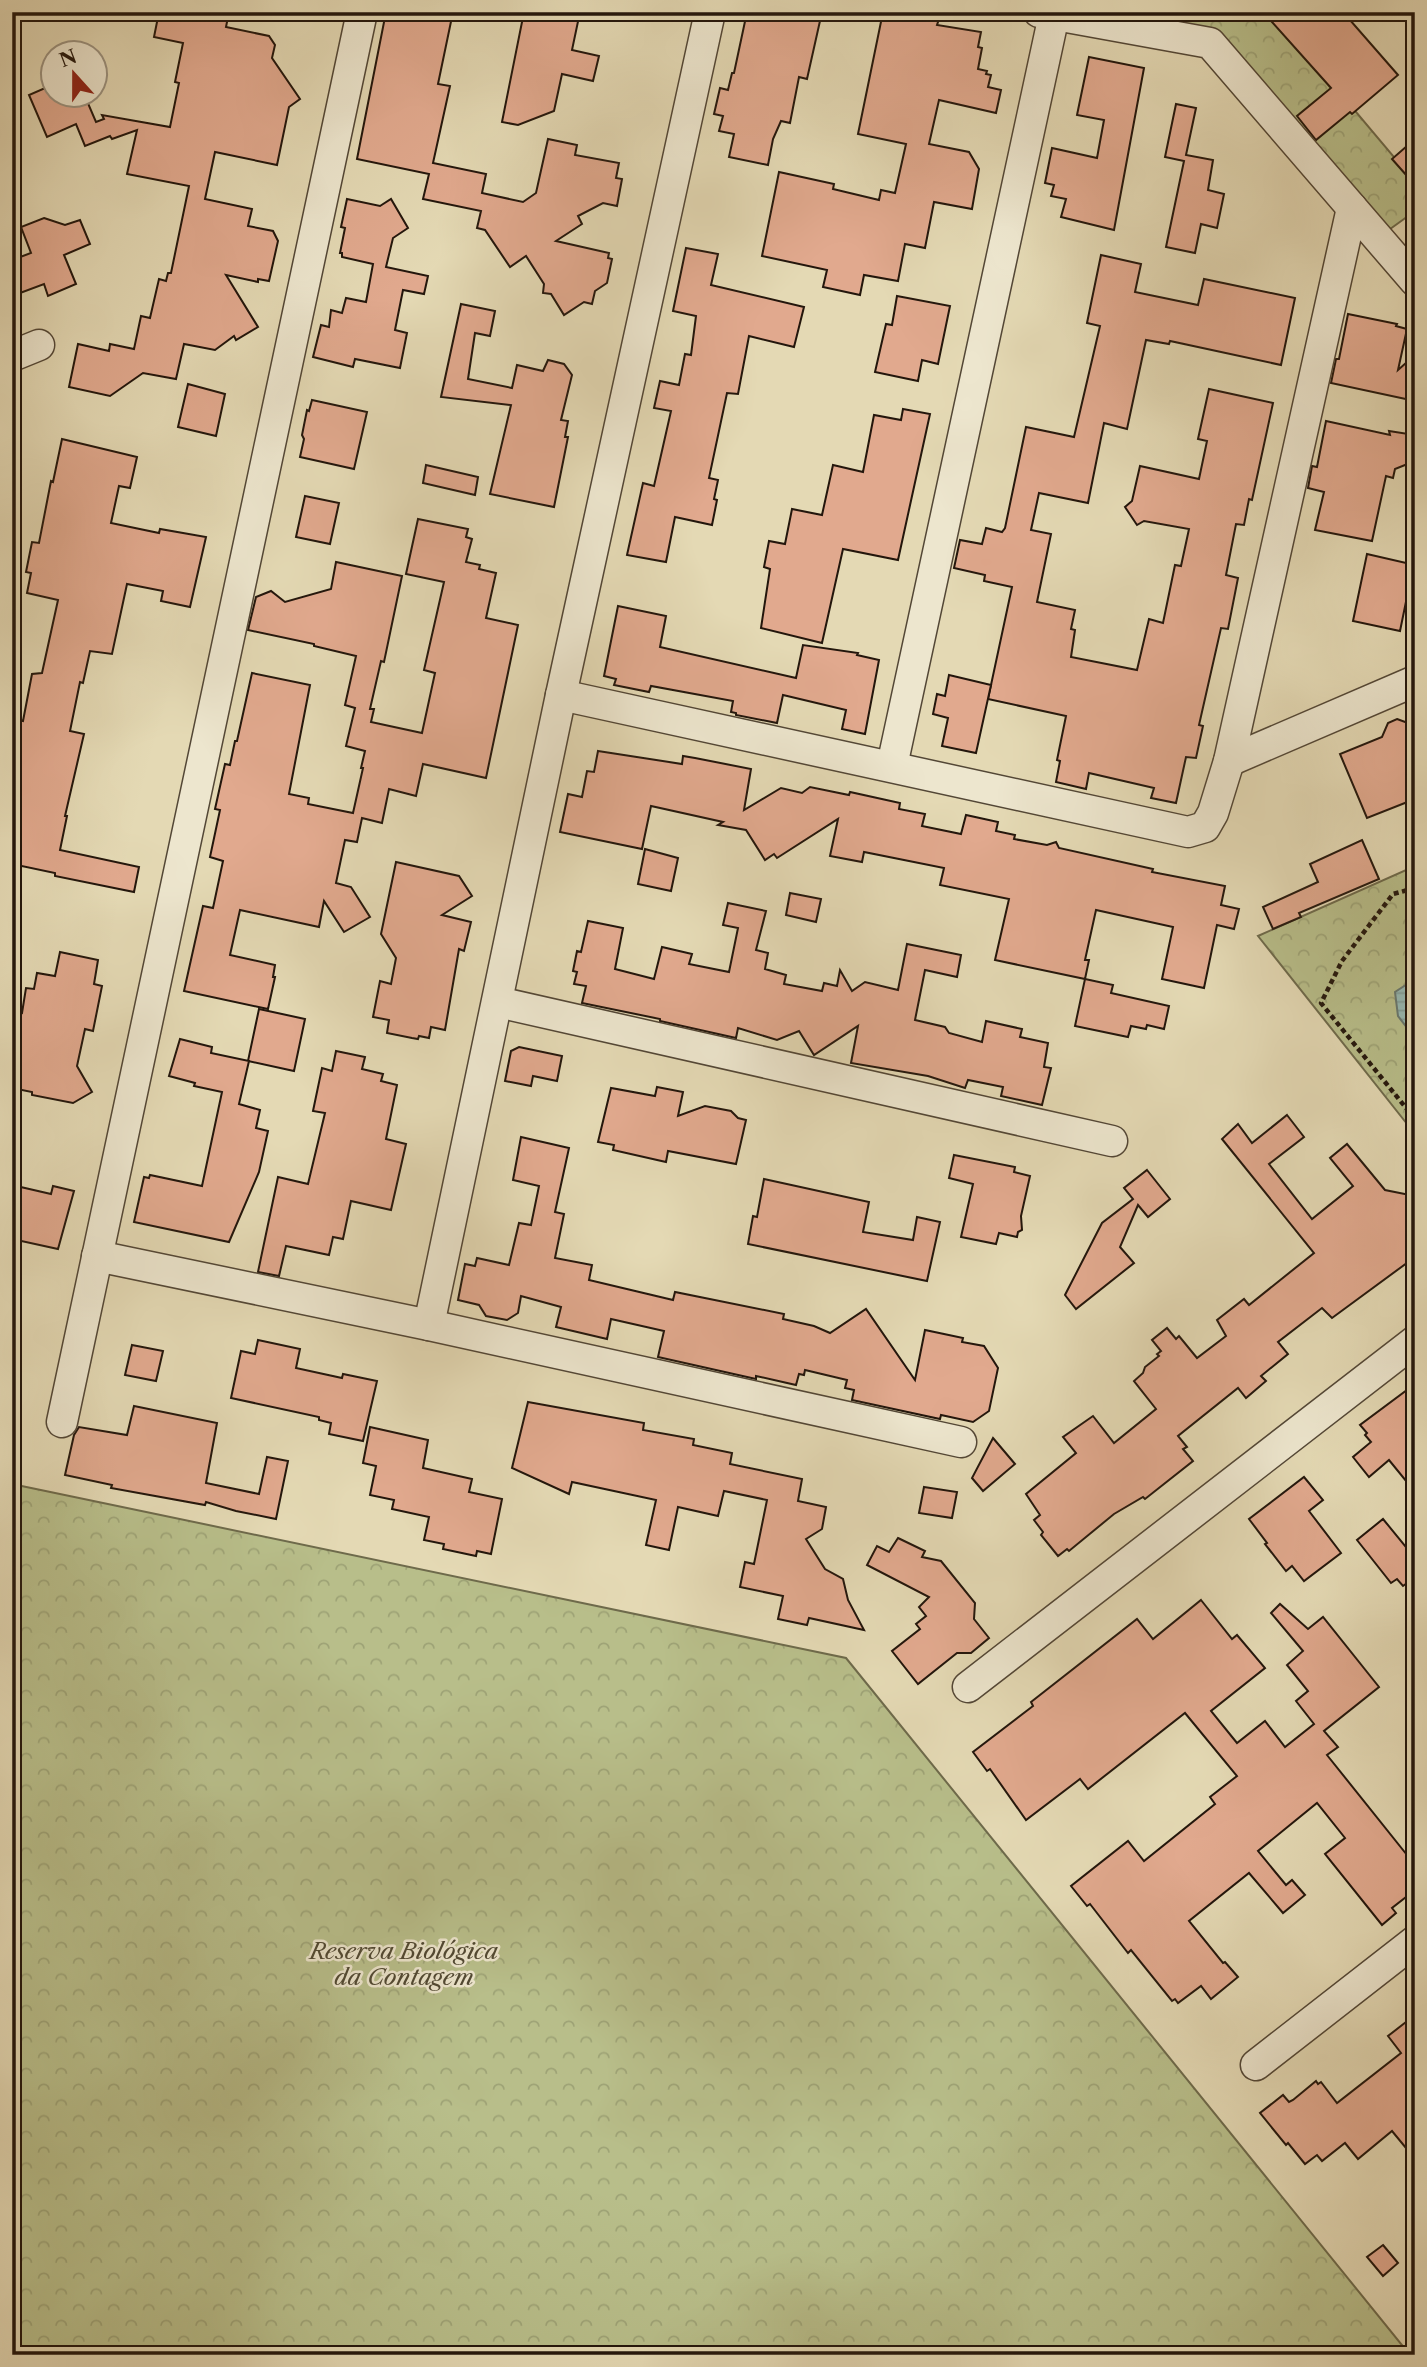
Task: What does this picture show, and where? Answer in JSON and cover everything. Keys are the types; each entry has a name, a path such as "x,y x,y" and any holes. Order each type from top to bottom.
{"street":[{"path":"62,1422 362,12"},
{"path":"429,1325 561,695 710,12"},
{"path":"892,766 1047,14 1210,43 1415,281"},
{"path":"561,695 1188,832 1205,827 1213,813 1229,761 1352,208"},
{"path":"1229,761 1415,681"},
{"path":"498,1002 1111,1141"},
{"path":"97,1256 429,1325 961,1442"},
{"path":"968,1687 1415,1340"},
{"path":"1256,2065 1415,1941"}],"path":[{"path":"1415,888 1393,894 1342,961 1321,1003 1415,1119"}],"green space":[{"path":"1117,12 1272,12 1415,182 1415,211 1386,232 1212,32"},
{"path":"1415,866 1415,1134 1258,936"},
{"name":"Reserva Biológica da Contagem","path":"12,1484 846,1658 1410,2355 12,2355"}],"water":[{"path":"1415,979 1415,1038 1398,1016 1395,992"}],"building":[{"path":"159,12 229,12 226,27 269,36 275,45 272,58 300,99 289,107 277,165 215,152 205,199 252,209 248,226 273,231 278,241 269,281 258,279 258,282 226,275 258,327 236,340 234,336 215,350 184,344 176,379 143,373 110,396 69,387 78,344 109,351 110,344 134,349 141,316 150,318 159,279 166,281 168,273 171,273 189,186 127,174 137,130 112,139 110,136 85,146 76,124 47,137 29,95 38,91 38,108 90,108 96,122 104,119 102,115 170,127 179,83 175,82 183,43 154,37"},
{"path":"386,12 453,12 438,84 450,86 433,163 486,174 482,193 523,202 536,193 548,139 577,145 575,155 619,163 616,178 622,179 617,206 603,203 578,216 582,224 556,241 609,253 608,258 612,259 607,283 595,291 592,304 584,302 564,315 551,294 543,293 544,284 526,256 510,267 485,230 477,228 481,211 423,199 429,174 357,159"},
{"path":"524,12 580,12 572,50 599,56 593,81 562,74 554,111 518,125 502,122"},
{"path":"747,12 822,12 807,79 799,77 790,123 781,121 773,139 768,165 729,157 734,134 719,131 723,116 714,114 720,88 728,90 734,73"},
{"path":"883,12 905,12 939,19 937,25 981,32 978,47 982,48 978,69 991,75 988,87 1001,90 996,113 939,100 929,144 969,152 979,169 972,209 934,202 925,248 905,244 898,281 864,275 860,295 823,287 827,270 762,256 779,172 834,184 833,189 879,200 881,190 895,193 906,144 858,134"},
{"path":"1263,12 1343,12 1398,75 1316,140 1297,116 1331,88"},
{"path":"1089,57 1144,68 1114,230 1061,217 1066,199 1051,196 1054,185 1045,183 1052,148 1097,158 1104,120 1077,115"},
{"path":"1176,104 1196,108 1186,155 1213,160 1208,190 1224,194 1217,228 1201,224 1195,253 1166,247 1184,161 1165,157"},
{"path":"1415,139 1415,185 1392,159"},
{"path":"347,199 380,206 391,199 408,228 393,238 386,267 428,276 424,294 403,290 395,330 407,333 400,368 355,359 353,367 313,357 321,325 329,327 331,310 342,313 346,298 366,302 373,264 342,257 340,253 345,228 341,227"},
{"path":"44,218 65,225 80,220 90,244 64,255 76,284 48,296 44,284 12,296 12,260 31,253 21,227"},
{"path":"686,248 718,254 711,285 804,307 794,347 749,336 738,394 727,393 709,478 718,480 712,525 675,517 666,562 627,555 643,483 654,486 671,411 654,408 660,381 679,385 685,354 691,355 696,316 673,311"},
{"path":"1101,255 1141,264 1135,292 1198,305 1204,279 1295,298 1281,365 1170,341 1169,344 1146,340 1127,429 1104,423 1088,503 1039,493 1031,530 1051,534 1037,602 1075,610 1071,629 1075,630 1071,657 1137,670 1149,619 1163,623 1175,565 1181,566 1189,529 1144,521 1137,525 1125,507 1132,501 1140,466 1199,479 1207,441 1198,439 1209,389 1273,403 1252,500 1249,499 1244,525 1236,524 1226,575 1238,578 1228,629 1221,628 1199,725 1203,726 1196,758 1186,757 1176,803 1151,798 1154,788 1089,773 1086,789 1056,782 1060,761 1057,760 1066,716 988,699 1012,587 984,581 985,575 954,568 960,540 982,544 986,528 1002,532 1005,528 1026,427 1074,437 1100,326 1087,323"},
{"path":"897,296 950,306 938,364 922,360 918,381 875,372 886,324 892,325"},
{"path":"461,304 495,311 490,336 475,333 468,379 512,388 517,365 543,371 548,360 564,364 572,375 561,420 568,421 565,437 568,437 554,507 490,494 511,405 441,397"},
{"path":"1348,314 1397,324 1396,326 1407,329 1398,370 1415,355 1415,401 1331,383"},
{"path":"188,384 225,394 216,436 178,427"},
{"path":"312,400 367,412 354,469 300,457 307,410 309,411"},
{"path":"903,409 930,414 898,560 843,549 822,643 761,628 770,569 764,567 769,541 785,544 792,509 822,515 833,465 863,472 874,415 901,420"},
{"path":"1326,421 1390,435 1389,431 1415,435 1415,461 1395,469 1393,478 1386,476 1372,541 1315,530 1324,492 1308,488 1312,466 1317,467"},
{"path":"62,439 137,457 130,488 119,486 111,523 159,533 160,529 206,537 190,607 161,601 163,591 127,584 112,654 90,651 83,683 80,682 70,731 84,734 60,850 139,867 134,892 12,864 12,719 23,721 32,674 42,673 58,600 27,593 31,573 26,572 32,542 39,543"},
{"path":"426,465 478,477 475,495 423,483"},
{"path":"305,496 339,503 330,544 296,537"},
{"path":"418,519 468,529 466,537 472,539 466,562 496,573 486,618 518,625 486,778 423,764 416,796 389,789 382,823 362,818 357,842 345,840 336,883 351,887 370,917 344,932 324,901 319,927 240,910 230,955 275,965 268,1009 184,991 203,906 213,908 223,861 210,857 220,810 215,809 225,764 230,765 237,741 252,673 310,685 289,794 309,798 308,804 353,813 363,768 365,751 346,746 355,708 345,705 356,656 248,630 256,597 271,591 285,602 331,589 336,562 402,576 384,662 381,661 370,709 374,709 371,722 422,733 435,673 424,670 444,582 406,574"},
{"path":"1367,554 1415,565 1415,589 1409,587 1400,631 1353,621"},
{"path":"618,606 666,616 660,647 796,678 803,645 858,653 857,655 879,660 865,734 842,729 846,710 783,695 777,723 736,715 731,712 733,701 651,686 649,692 614,685 616,679 604,676"},
{"path":"949,675 991,685 976,753 942,746 948,718 933,714 937,694 945,696"},
{"path":"1397,719 1408,723 1415,740 1415,799 1367,818 1340,754 1382,737 1388,723"},
{"path":"598,751 682,764 683,756 751,769 744,810 781,788 802,793 810,787 900,803 899,809 925,814 922,826 961,834 966,815 998,822 996,831 1015,835 1014,839 1047,845 1056,842 1059,848 1153,869 1152,872 1225,886 1221,905 1239,909 1234,929 1217,925 1204,988 1162,979 1173,927 1096,910 1085,960 1089,960 1085,979 995,960 1009,899 940,885 944,868 864,852 862,862 830,856 838,819 777,858 774,854 765,860 746,830 718,825 723,822 651,806 642,849 560,832 568,794 582,797 587,771 594,772"},
{"path":"1362,840 1379,879 1299,913 1301,917 1273,929 1263,907 1318,882 1310,864"},
{"path":"645,849 678,858 671,891 638,884"},
{"path":"396,862 459,876 472,896 442,915 471,922 464,951 459,949 445,1030 431,1027 429,1038 419,1036 418,1039 387,1033 389,1020 373,1017 380,981 391,984 396,958 381,934"},
{"path":"790,893 821,899 816,922 786,915"},
{"path":"728,903 766,911 756,950 768,953 765,969 786,975 784,984 822,991 824,983 837,986 840,970 852,991 865,982 898,990 907,944 961,955 957,977 925,970 915,1020 945,1027 949,1033 982,1042 986,1021 1022,1029 1020,1037 1048,1043 1044,1067 1051,1068 1042,1105 1001,1096 1003,1087 968,1080 965,1088 928,1076 851,1063 858,1026 814,1055 799,1031 777,1040 738,1028 736,1038 582,1003 586,986 574,984 577,972 573,971 577,951 581,952 588,921 623,928 615,969 654,979 662,947 692,954 689,964 729,972 738,928 723,925"},
{"path":"60,952 98,960 94,984 102,986 93,1031 85,1029 77,1066 92,1092 73,1103 12,1088 12,1040 17,1012 22,1013 26,988 34,989 37,973 55,976"},
{"path":"1085,979 1113,985 1111,993 1169,1006 1164,1029 1147,1025 1146,1029 1131,1026 1128,1037 1075,1026"},
{"path":"259,1009 305,1019 294,1071 248,1061"},
{"path":"180,1039 212,1047 211,1053 249,1061 239,1104 260,1110 256,1128 268,1131 259,1172 229,1242 134,1222 144,1177 149,1178 150,1175 202,1186 222,1092 194,1086 195,1083 169,1076"},
{"path":"519,1047 562,1056 557,1081 533,1076 531,1086 505,1081 511,1051"},
{"path":"336,1051 365,1057 362,1069 383,1074 381,1081 397,1085 386,1139 406,1144 391,1210 351,1201 343,1239 333,1237 329,1255 286,1246 279,1276 258,1272 278,1177 308,1184 325,1113 313,1111 322,1068 332,1071"},
{"path":"657,1087 683,1092 678,1116 705,1106 731,1111 738,1118 746,1120 736,1164 668,1151 666,1162 613,1150 614,1145 598,1142 611,1088 655,1096"},
{"path":"1287,1115 1304,1137 1269,1164 1312,1219 1353,1186 1330,1158 1347,1144 1385,1190 1415,1196 1415,1257 1332,1318 1322,1308 1278,1342 1288,1354 1261,1376 1266,1381 1246,1398 1238,1388 1178,1436 1187,1447 1183,1449 1193,1461 1145,1499 1143,1497 1114,1514 1069,1551 1067,1549 1058,1556 1041,1535 1043,1532 1034,1520 1040,1515 1026,1494 1076,1453 1063,1437 1093,1416 1114,1443 1156,1409 1134,1381 1143,1373 1145,1367 1159,1356 1157,1354 1161,1351 1152,1340 1167,1328 1176,1339 1179,1336 1197,1358 1226,1336 1217,1320 1244,1299 1249,1305 1314,1253 1222,1139 1238,1124 1252,1143"},
{"path":"521,1137 569,1148 555,1212 564,1214 555,1258 592,1265 589,1280 673,1300 675,1292 784,1314 783,1319 814,1326 830,1333 866,1309 915,1380 925,1330 963,1338 962,1342 984,1346 998,1368 989,1411 973,1422 941,1415 940,1419 852,1400 854,1390 845,1388 847,1380 805,1370 804,1375 799,1374 796,1385 658,1357 664,1331 611,1319 607,1339 556,1327 561,1307 521,1296 518,1313 507,1320 486,1316 479,1305 458,1300 465,1264 475,1266 477,1258 509,1265 519,1223 531,1225 539,1186 513,1180"},
{"path":"954,1155 1015,1167 1014,1172 1030,1176 1021,1216 1022,1230 1017,1237 999,1233 996,1244 961,1237 973,1184 949,1178"},
{"path":"1147,1170 1170,1199 1148,1217 1138,1205 1120,1247 1134,1263 1076,1309 1065,1295 1102,1223 1133,1199 1124,1188"},
{"path":"764,1179 869,1202 863,1232 913,1240 917,1217 940,1222 927,1281 748,1244 753,1216 757,1217"},
{"path":"12,1185 51,1194 53,1186 74,1191 58,1249 12,1239"},
{"path":"258,1340 300,1349 296,1368 342,1378 343,1374 377,1381 363,1441 329,1434 331,1423 319,1420 319,1417 231,1398 241,1351 255,1354"},
{"path":"132,1345 163,1351 156,1381 125,1375"},
{"path":"1415,1384 1415,1492 1389,1460 1369,1477 1353,1457 1371,1442 1360,1425"},
{"path":"528,1402 644,1423 643,1430 694,1439 693,1445 732,1453 730,1464 802,1479 798,1501 826,1507 822,1529 806,1539 825,1569 843,1579 848,1600 864,1630 809,1618 807,1625 778,1619 783,1596 740,1587 745,1562 754,1564 767,1500 724,1491 718,1516 678,1507 669,1550 646,1545 656,1500 572,1482 569,1494 512,1468"},
{"path":"134,1406 217,1423 206,1483 259,1494 267,1457 288,1461 276,1519 206,1502 205,1505 111,1488 112,1485 65,1475 74,1435 79,1427 127,1435"},
{"path":"370,1427 428,1440 423,1468 472,1479 469,1492 502,1499 491,1554 477,1551 476,1556 443,1549 444,1544 424,1540 429,1517 392,1509 394,1500 370,1495 376,1466 363,1463"},
{"path":"993,1438 1015,1464 983,1491 972,1478"},
{"path":"1304,1477 1323,1500 1309,1511 1341,1553 1304,1581 1292,1566 1286,1571 1249,1519"},
{"path":"924,1487 957,1492 952,1518 919,1513"},
{"path":"1383,1519 1415,1558 1415,1577 1403,1586 1397,1579 1391,1583 1357,1540"},
{"path":"898,1538 925,1551 922,1557 941,1561 975,1603 974,1619 989,1638 971,1653 957,1653 918,1684 892,1651 920,1629 916,1624 926,1616 919,1607 929,1597 867,1565 877,1546 889,1552"},
{"path":"1201,1600 1232,1639 1237,1635 1265,1668 1211,1711 1237,1743 1265,1721 1285,1747 1314,1724 1296,1701 1308,1691 1287,1665 1303,1651 1271,1613 1280,1604 1308,1629 1323,1617 1379,1687 1324,1731 1338,1747 1327,1755 1415,1865 1415,1890 1392,1908 1396,1913 1382,1925 1325,1854 1345,1838 1317,1803 1258,1851 1286,1885 1292,1880 1305,1895 1283,1913 1249,1873 1189,1921 1238,1977 1211,1999 1201,1986 1178,2003 1175,1999 1172,2001 1131,1950 1128,1953 1090,1904 1087,1906 1071,1886 1128,1841 1144,1861 1215,1804 1210,1797 1237,1776 1185,1713 1088,1789 1080,1779 1026,1820 990,1769 987,1771 973,1752 1033,1706 1031,1702 1137,1619 1153,1639"},
{"path":"1415,2015 1415,2159 1392,2131 1358,2159 1345,2143 1322,2161 1317,2155 1305,2164 1260,2113 1283,2095 1289,2102 1293,2100 1316,2081 1318,2084 1321,2082 1337,2103 1401,2053 1388,2036"},
{"path":"1383,2245 1398,2263 1383,2276 1367,2257"}]}
